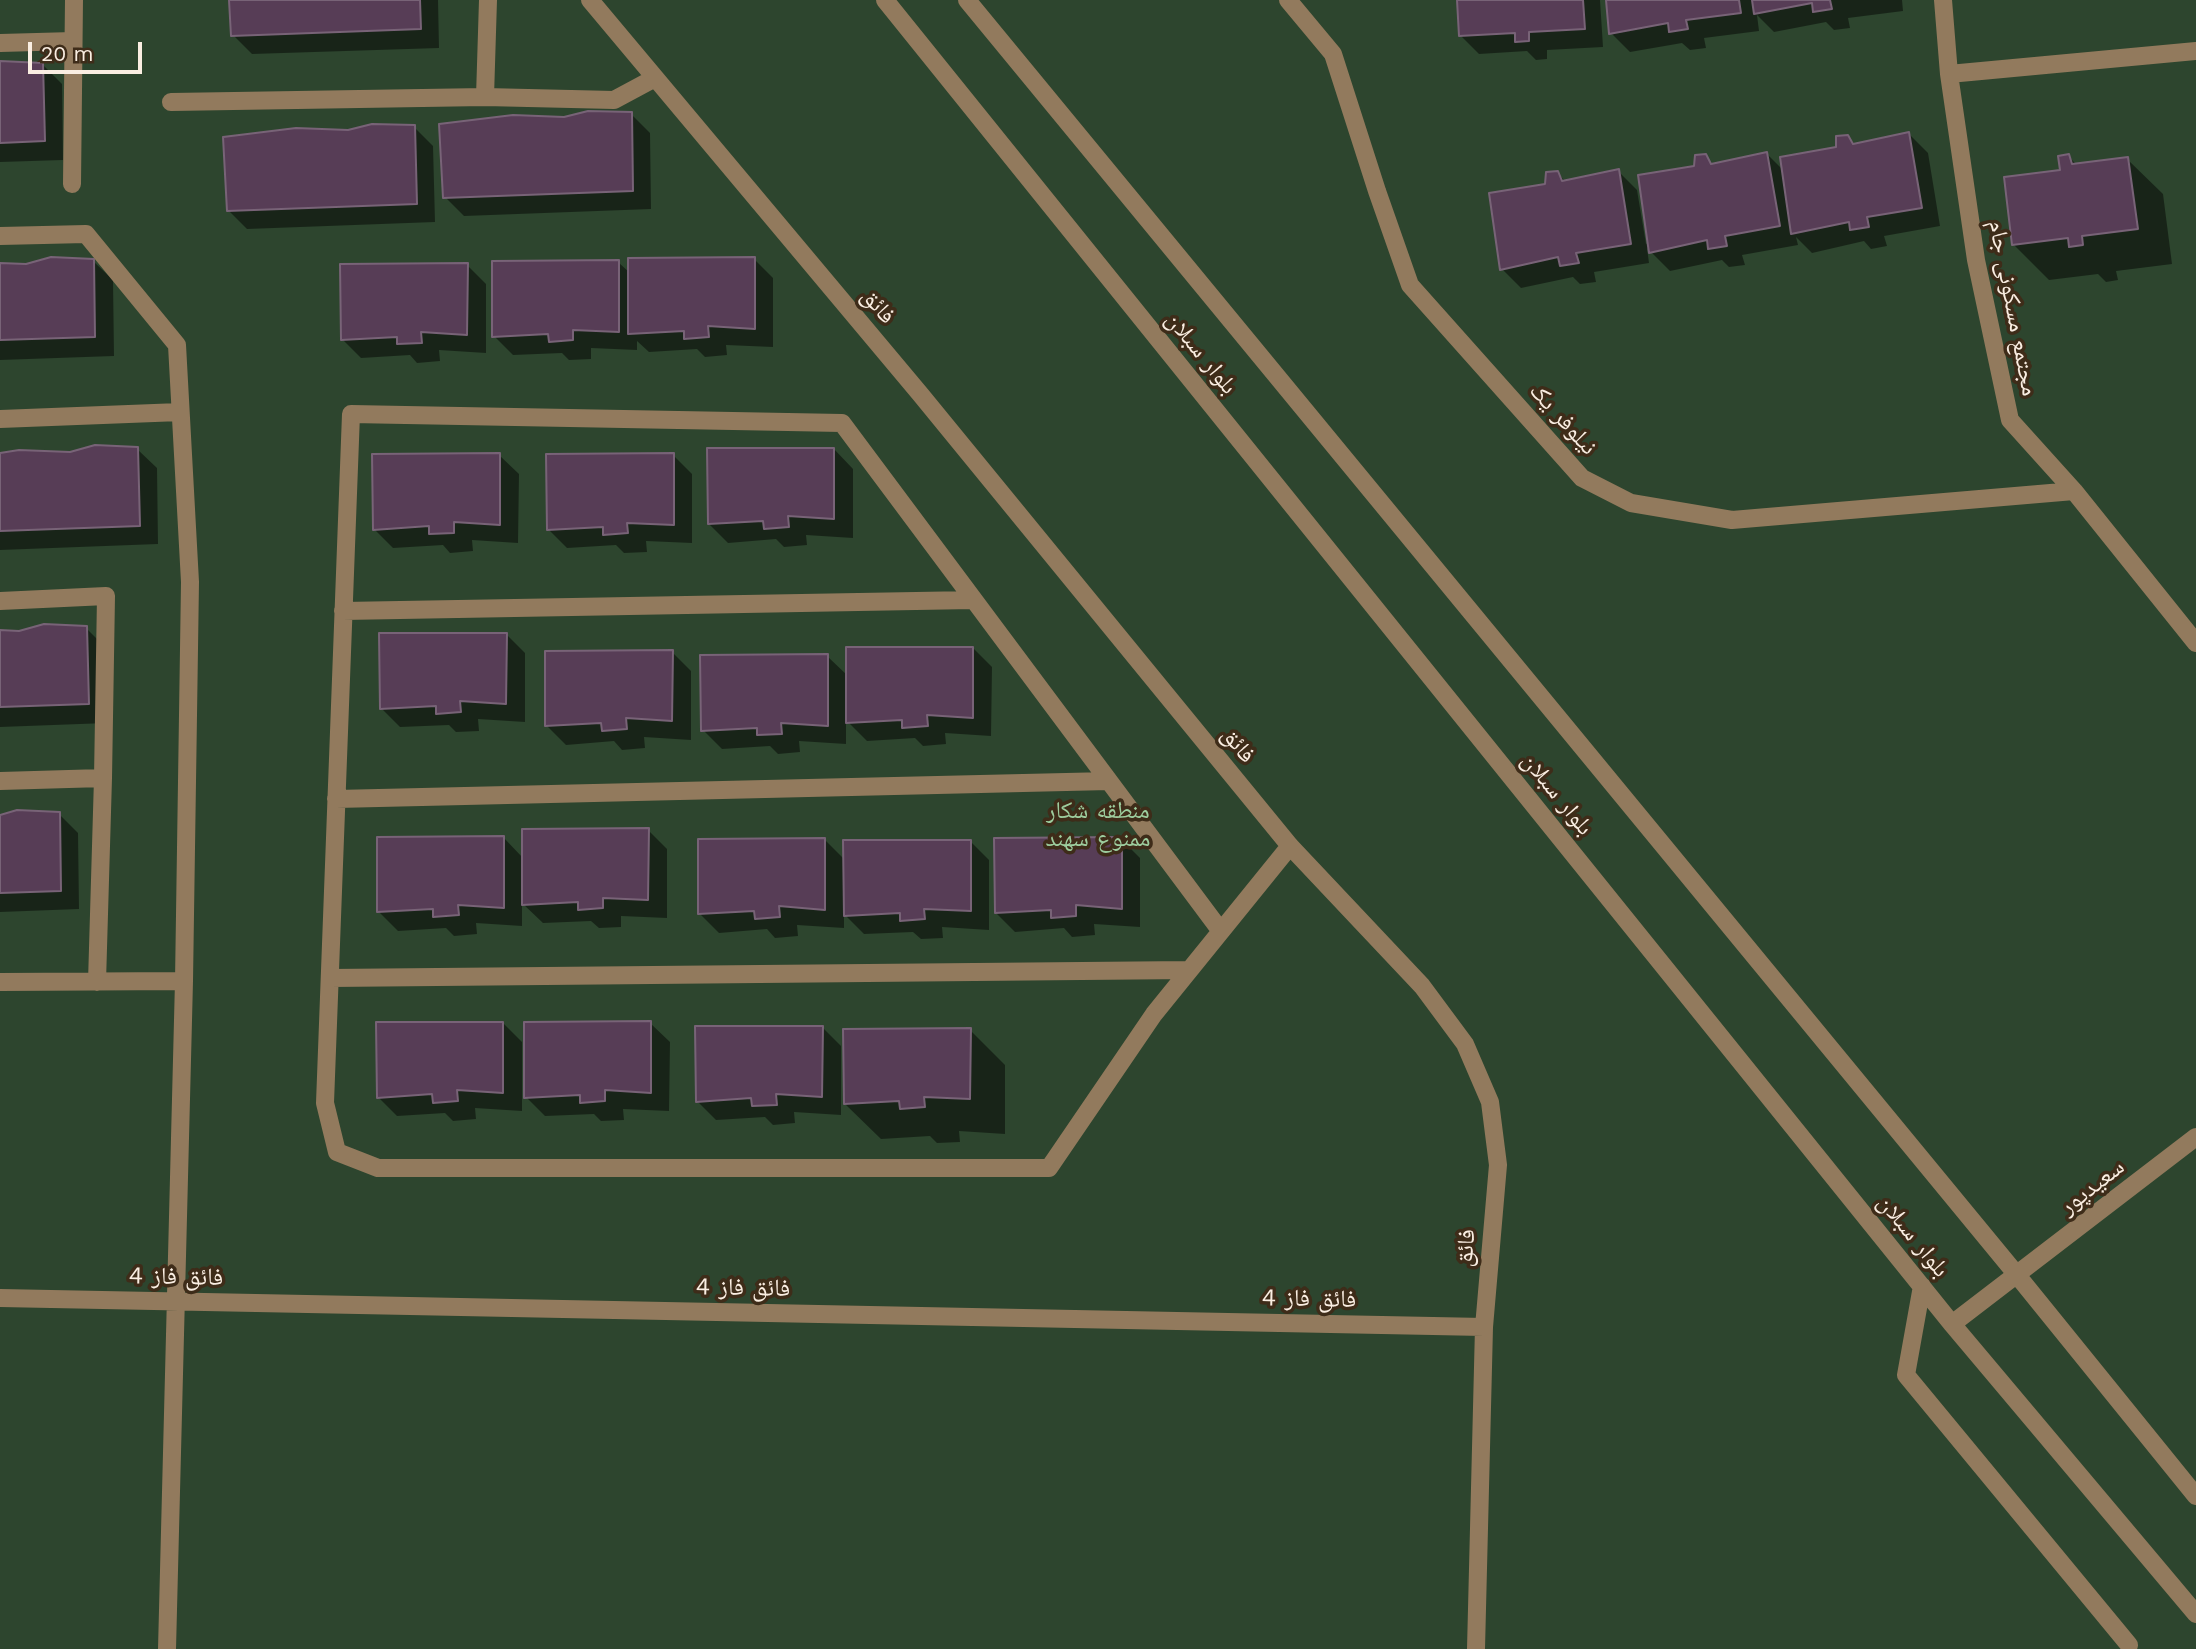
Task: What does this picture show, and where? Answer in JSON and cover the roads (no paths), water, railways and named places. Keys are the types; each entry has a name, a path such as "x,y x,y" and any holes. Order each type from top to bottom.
{"street":[{"path":"72,184 74,0"},
{"path":"485,97 488,0"},
{"name":"فائق","path":"590,0 921,395 1290,846 1422,986 1465,1044 1490,1102 1498,1165 1484,1327 1476,1649"},
{"name":"بلوار سبلان","path":"885,0 1952,1324 2196,1614"},
{"name":"بلوار سبلان","path":"967,0 2196,1496"},
{"name":"نیلوفر یک","path":"1288,0 1333,54 1410,285 1582,478 1631,503 1732,520 2074,491"},
{"name":"مجتمع مسکونی جام","path":"1943,0 1949,74 1976,260 2010,420 2074,491 2196,643"},
{"path":"0,43 73,41"},
{"path":"1949,74 2196,51"},
{"path":"171,102 485,97 614,100 655,78"},
{"path":"0,236 86,234 177,345 190,582 184,981 167,1649"},
{"path":"0,419 180,412"},
{"path":"1220,930 842,423 351,414 325,1103 337,1152 378,1168 1049,1168 1154,1014 1290,846"},
{"path":"0,601 106,597 97,982"},
{"path":"344,611 974,600"},
{"path":"0,780 103,778"},
{"path":"336,799 1109,782"},
{"path":"330,978 1189,970"},
{"path":"0,982 184,981"},
{"name":"سعیدپور","path":"1952,1324 2196,1137"},
{"path":"1922,1286 1906,1375 2130,1645"},
{"name":"فائق فاز 4","path":"0,1298 1484,1327"}],"park label":[{"name":"منطقه شکار ممنوع سهند","path":"1098,825"}]}
